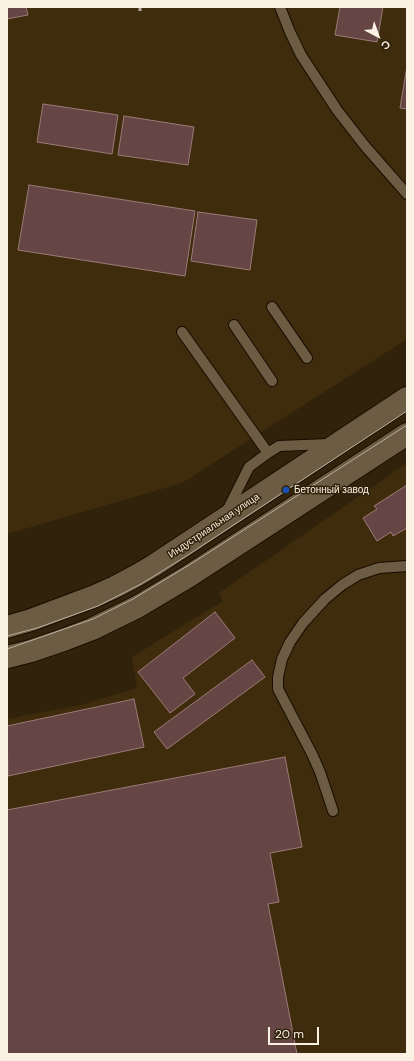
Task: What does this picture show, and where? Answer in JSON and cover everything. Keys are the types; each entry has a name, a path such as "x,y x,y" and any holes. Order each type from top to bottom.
{"main road":[{"name":"Индустриальная улица","path":"7,626 31,620 115,588 153,566 407,398"},
{"path":"7,657 31,651 85,631 137,606 189,576 407,434"}],"lane":[{"path":"280,7 301,54 337,110 365,146 407,194"},
{"path":"272,307 307,358"},
{"path":"234,325 272,381"},
{"path":"182,332 268,453"},
{"path":"223,520 249,467 268,453 279,446 337,444"},
{"path":"333,812 320,772 312,754 278,689 278,677 282,659 290,642 303,623 342,585 358,575 379,568 407,566"}],"shaded area":[{"path":"7,7 407,7 407,339 182,483 7,534"},
{"path":"407,463 407,1054 7,1054 7,719 81,705 137,688 132,657 223,601 219,593"}],"building":[{"path":"7,7 26,7 28,15 7,19"},
{"path":"340,7 383,7 377,42 335,35"},
{"path":"407,66 407,109 400,108"},
{"path":"43,104 118,115 112,154 37,142"},
{"path":"124,116 194,127 188,165 118,155"},
{"path":"29,185 195,211 185,276 18,250"},
{"path":"198,212 257,220 250,270 191,261"},
{"path":"407,485 407,528 393,536 391,532 377,541 363,518 377,509 374,506"},
{"path":"215,612 235,638 183,678 195,694 170,713 138,672"},
{"path":"252,660 265,677 167,749 154,732"},
{"path":"134,699 144,747 8,776 7,726"},
{"path":"285,757 302,847 270,853 279,902 268,904 297,1054 7,1054 7,810"}],"tram line":[{"path":"7,636 37,628 98,606 141,584 188,555 407,411"},
{"path":"7,649 93,619 133,599 194,562 407,425"}],"place":[{"name":"Бетонный завод","path":"286,490"}]}
